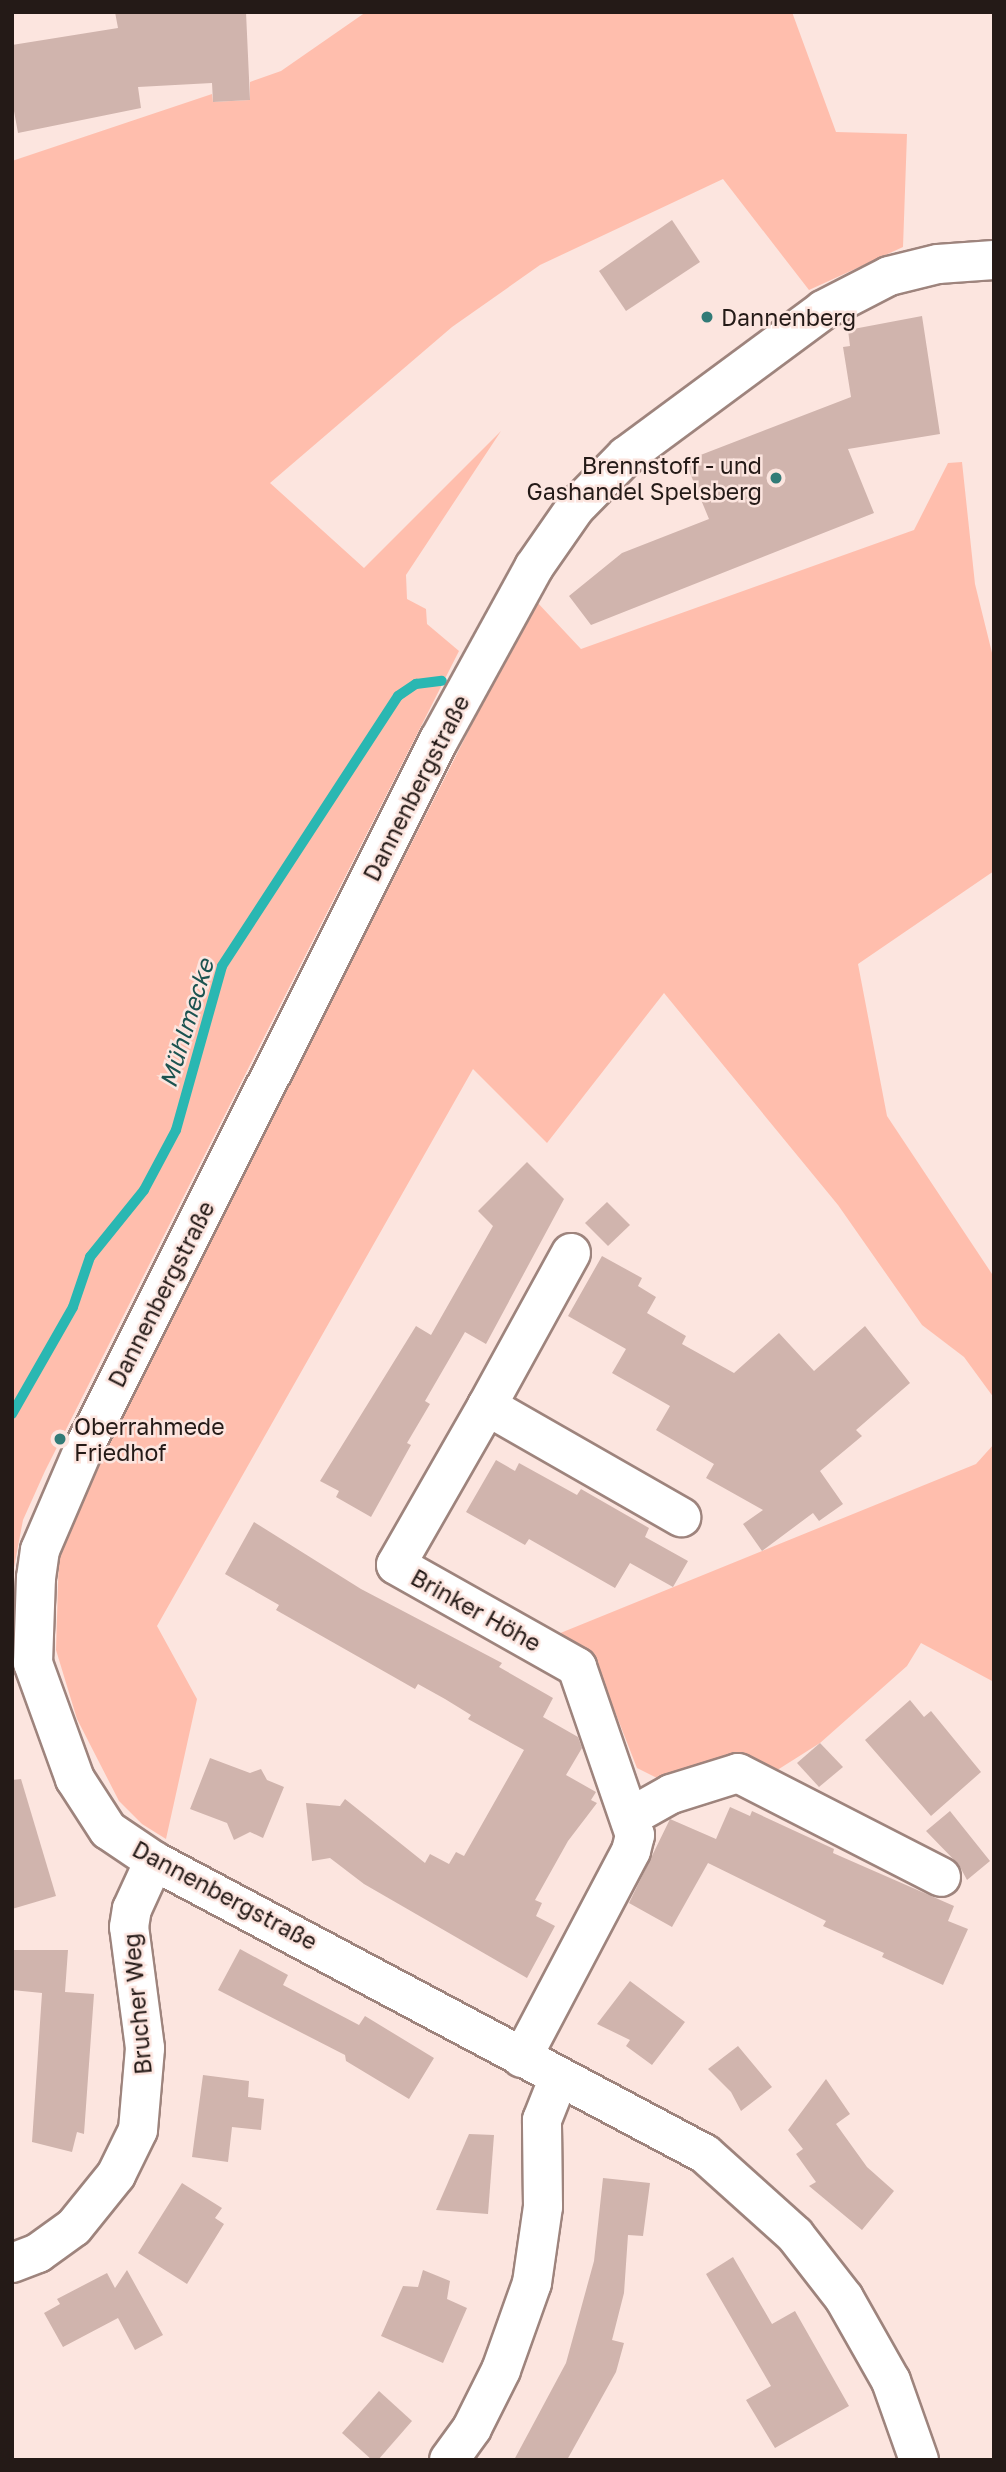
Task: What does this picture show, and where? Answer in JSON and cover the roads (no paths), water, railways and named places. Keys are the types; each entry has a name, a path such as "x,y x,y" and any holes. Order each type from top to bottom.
{"street":[{"name":"Dannenbergstraße","path":"919,2460 891,2381 844,2298 795,2235 705,2154 154,1861 108,1830 75,1779 33,1663 40,1550 84,1448 439,740 534,567 575,508 626,456 822,310 889,276 938,264 994,260"},
{"name":"Brinker Höhe","path":"522,2058 631,1851 635,1835 577,1667 396,1565 571,1254"},
{"path":"486,1406 681,1517"},
{"path":"630,1817 671,1794 738,1773 941,1877"},
{"name":"Brucher Weg","path":"12,2263 38,2253 74,2227 116,2175 138,2130 145,2048 129,1927 132,1909 154,1861"},
{"path":"449,2460 472,2428 501,2370 532,2283 543,2207 542,2120 559,2077"}],"waterway":[{"name":"Mühlmecke","path":"12,1414 73,1307 90,1257 144,1190 176,1130 222,966 398,696 416,684 442,681"}],"place":[{"name":"Dannenberg","path":"707,317"},
{"name":"Brennstoff - und Gashandel Spelsberg","path":"776,478"},
{"name":"Oberrahmede Friedhof","path":"60,1439"}]}
